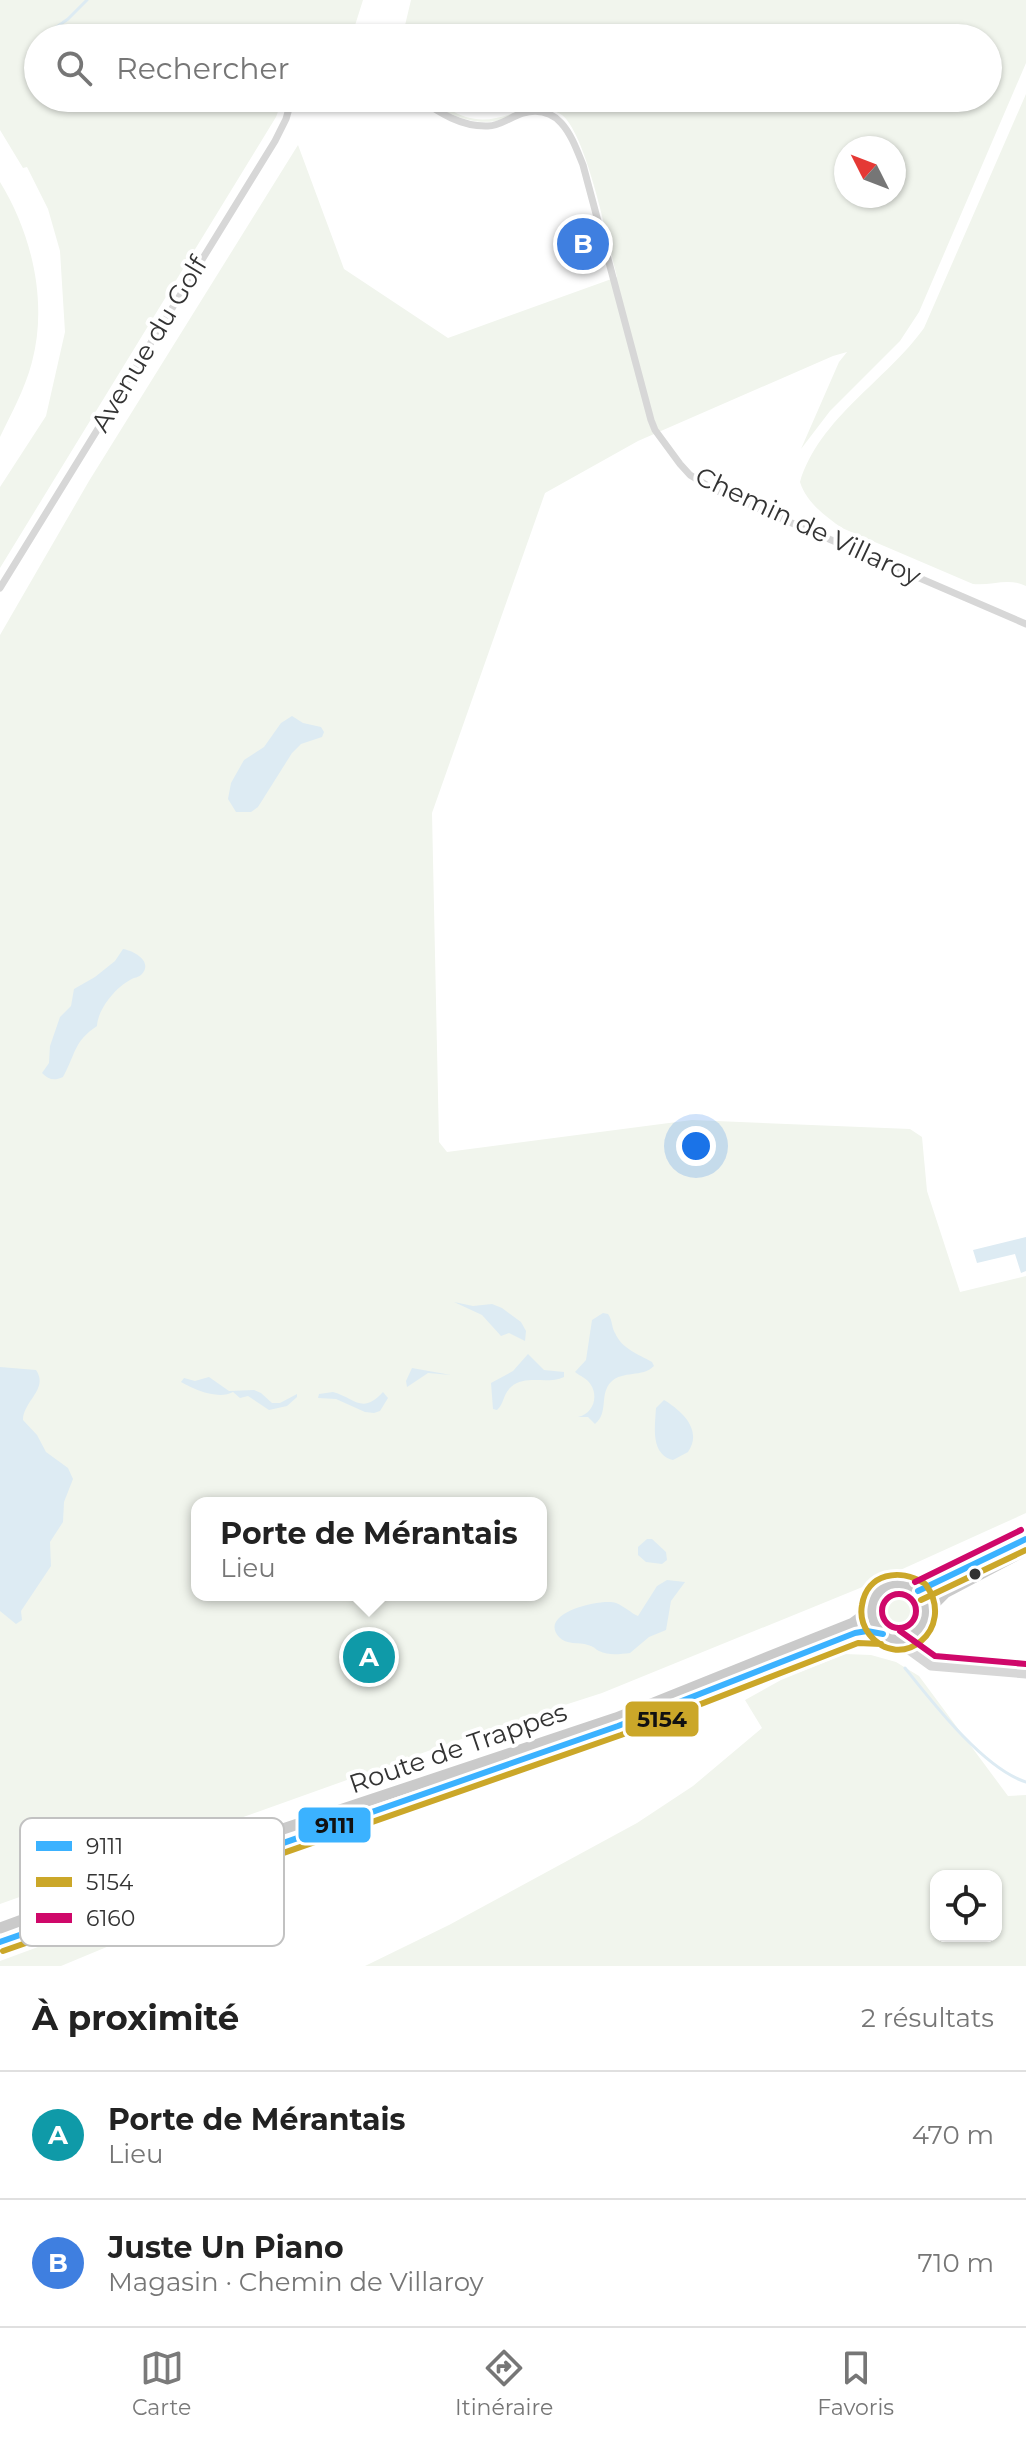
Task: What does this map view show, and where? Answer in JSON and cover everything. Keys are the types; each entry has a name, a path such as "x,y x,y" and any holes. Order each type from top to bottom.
{"main road":[{"path":"918,1591 947,1580 1026,1539"},
{"path":"927,1611 918,1591 910,1586 892,1584 883,1588 872,1603 873,1620 889,1636 910,1636 922,1626 927,1611 945,1593 1026,1550"},
{"name":"Route de Trappes","path":"284,1829 616,1718 853,1623 864,1615 872,1603"},
{"name":"Route de Trappes","path":"284,1843 618,1726 855,1633 867,1631 889,1636"},
{"name":"Route de Trappes","path":"0,1928 20,1921"},
{"name":"Route de Trappes","path":"0,1942 20,1935"}],"street":[{"name":"Avenue du Golf","path":"0,588 275,141 288,112"},
{"name":"Chemin de Villaroy","path":"438,112 457,121 490,126 526,112 544,113 552,115 565,126 583,165 655,430 690,475 713,489 1026,624"},
{"path":"922,1626 919,1645 935,1658 1026,1671"},
{"path":"889,1636 931,1666 1026,1671"}],"shaded area":[{"path":"0,0 363,0 355,24 24,24 24,112 278,112 0,568 0,487 46,416 65,332 60,251 48,209 27,167 23,168 0,130"},
{"path":"411,0 1026,0 1026,63 919,312 900,341 830,411 801,449 839,362 847,352 638,441 545,493 432,813 439,1142 447,1152 692,1120 910,1129 922,1137 927,1191 960,1292 1026,1276 1026,1513 865,1586 602,1693 484,1731 241,1818 20,1818 20,1897 0,1904 0,635 89,481 298,145 344,269 448,338 617,277 588,166 571,126 556,112 1002,112 1002,24 405,24"},
{"path":"1026,94 1026,586 1013,582 973,584 842,528 811,502 800,482 822,438 924,328"},
{"path":"447,112 468,118 497,118 519,112 507,118 482,122 461,118"},
{"path":"0,182 21,224 28,246 34,269 38,316 37,339 29,372 0,437"},
{"path":"292,716 303,723 321,727 324,732 322,737 301,744 292,753 258,807 251,812 236,812 228,799 231,783 244,760 264,747 281,723"},
{"path":"123,949 137,954 144,961 145,969 108,1000 97,1026 79,1043 63,1077 47,1077 42,1073 49,1063 50,1046 60,1017 71,1006 74,989 115,961"},
{"path":"1026,1237 1026,1271 1021,1273 1015,1254 977,1263 973,1250"},
{"path":"454,1302 473,1306 492,1304 502,1308 521,1322 526,1331 525,1341 509,1333 501,1336 482,1315"},
{"path":"603,1313 611,1319 618,1339 654,1366 611,1382 605,1392 602,1414 595,1424 588,1417 578,1417 590,1409 594,1395 590,1383 575,1372 586,1360 592,1320"},
{"path":"528,1354 544,1370 564,1372 564,1377 517,1383 508,1390 499,1408 493,1409 491,1383 513,1371"},
{"path":"0,1367 36,1370 38,1389 23,1420 37,1435 46,1452 68,1468 73,1479 64,1502 63,1522 50,1542 51,1566 21,1611 22,1620 16,1624 0,1611"},
{"path":"412,1368 451,1375 428,1373 407,1387 406,1381"},
{"path":"209,1377 229,1391 254,1390 272,1403 280,1403 297,1394 297,1397 287,1406 269,1410 248,1396 240,1398 233,1392 221,1395 207,1393 181,1382 184,1378 195,1381"},
{"path":"333,1392 364,1404 383,1392 388,1398 380,1411 374,1413 336,1399 318,1398 319,1394"},
{"path":"664,1400 683,1415 692,1429 692,1444 688,1452 673,1460 660,1452 657,1446 656,1408"},
{"path":"647,1539 652,1539 666,1552 667,1560 662,1564 646,1562 638,1555 638,1547"},
{"path":"667,1580 685,1582 671,1601 666,1630 649,1637 630,1653 607,1654 559,1637 555,1628 557,1621 564,1614 586,1605 616,1603 638,1616 657,1586"},
{"path":"899,1589 913,1594 918,1608 913,1622 899,1627 885,1622 880,1608 885,1594"},
{"path":"845,1654 871,1655 896,1662 919,1676 1008,1796 1026,1795 1026,1966 365,1966 449,1925 637,1823 693,1786 762,1728 745,1700 781,1680"},
{"path":"41,1946 109,1946 61,1966 0,1966 0,1961"}],"waterway":[{"path":"61,24 87,0"},
{"path":"905,1668 977,1749 993,1764 1026,1782"}],"transit line":[{"name":"6160","path":"915,1582 1021,1530"},
{"name":"9111","path":"918,1591 1026,1539"},
{"name":"5154","path":"921,1600 1026,1550"},
{"name":"5154","path":"924,1583 915,1578 895,1575 886,1576 870,1586 861,1609 862,1621 869,1634 882,1645 896,1650 909,1648 921,1641 935,1617 934,1601 926,1585"},
{"name":"6160","path":"899,1594 911,1599 916,1611 911,1623 899,1628 887,1623 882,1611 887,1599 899,1594"},
{"name":"9111","path":"284,1843 618,1726 855,1633 867,1631 883,1634"},
{"name":"6160","path":"900,1631 935,1656 1026,1664"},
{"name":"5154","path":"284,1853 621,1735 858,1643 881,1644"},
{"name":"9111","path":"0,1942 20,1935"},
{"name":"5154","path":"3,1951 20,1945"}],"place":[{"name":"Juste Un Piano","path":"583,244"},
{"name":"Porte de Mérantais","path":"369,1657"}]}
